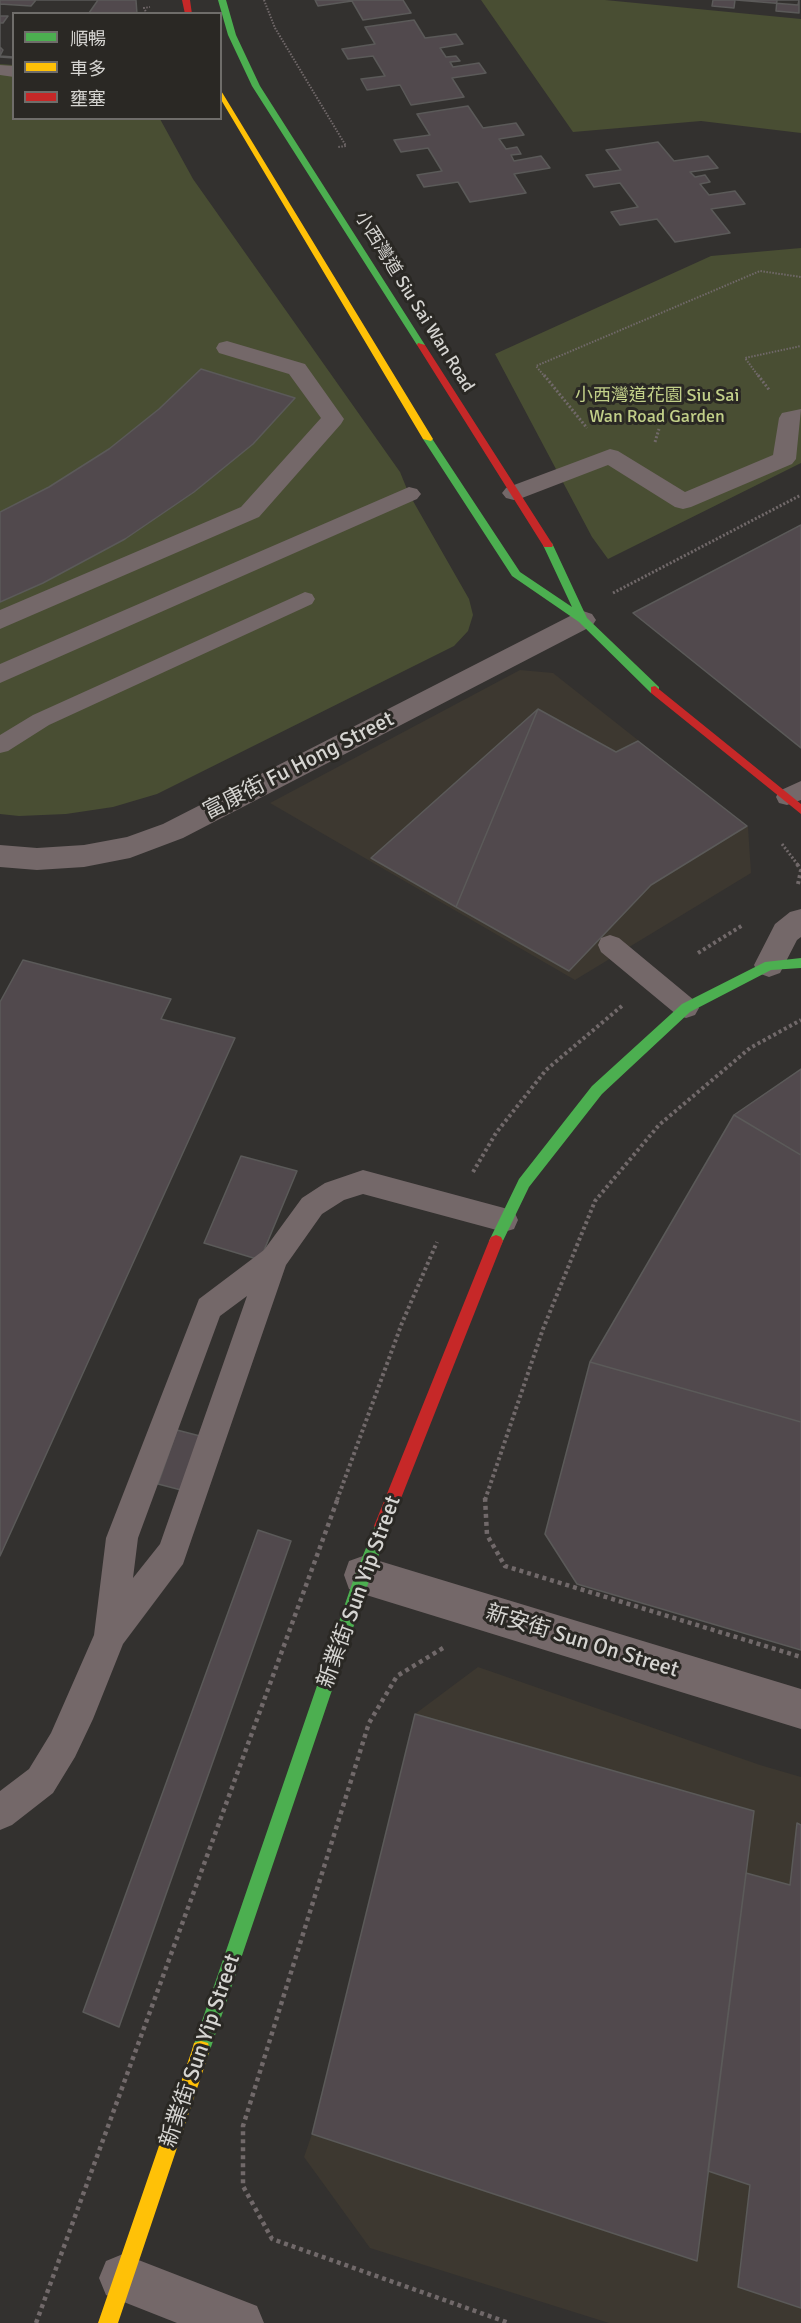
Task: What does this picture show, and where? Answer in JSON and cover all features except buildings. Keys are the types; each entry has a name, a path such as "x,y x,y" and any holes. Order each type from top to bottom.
{"main road":[{"name":"小西灣道 Siu Sai Wan Road","path":"222,0 232,35 256,86 553,553 583,620"},
{"name":"小西灣道 Siu Sai Wan Road","path":"222,94 449,473 516,574 583,620 640,677 796,799"},
{"name":"新業街 Sun Yip Street","path":"108,2323 363,1575 504,1220 524,1183 597,1090 686,1008 769,965 801,963"}],"street":[{"path":"0,620 250,512 333,419 297,369 227,348"},
{"path":"514,493 610,456 683,502 784,459 796,417"},
{"path":"0,674 408,494"},
{"name":"富康街 Fu Hong Street","path":"0,856 37,860 84,856 130,847 173,831 583,620"},
{"path":"769,965 786,932 801,920"},
{"name":"新安街 Sun On Street","path":"363,1575 801,1709"},
{"path":"123,2278 240,2323"}],"lane":[{"path":"0,745 41,720 305,599"},
{"path":"610,945 686,1008"},
{"path":"0,1813 41,1781 63,1745 110,1635 172,1553 274,1259 312,1206 335,1191 363,1182 504,1220"},
{"path":"110,1635 122,1538 209,1308 274,1259"}],"path":[{"path":"264,0 274,28 346,146 336,147"},
{"path":"144,8 146,12"},
{"path":"610,456 536,366 760,271 801,277"},
{"path":"796,417 745,358 801,346"},
{"path":"607,596 801,495"},
{"path":"780,841 801,870"},
{"path":"801,1020 750,1048 659,1125 595,1200 543,1329 485,1496 487,1535 505,1566 801,1657"},
{"path":"451,1647 440,1649 397,1676 369,1722 243,2126 243,2186 272,2239 508,2323"}],"shaded area":[{"path":"520,670 553,673 748,827 751,873 575,980 270,803"},
{"path":"478,1667 760,1765 801,1777 801,2323 609,2323 370,2248 304,2157 312,2134 415,1714"}],"green space":[{"path":"481,0 605,0 801,19 801,133 701,121 573,132"},
{"path":"0,64 12,65 12,120 161,120 193,179 400,472 409,494 469,599 473,615 468,631 454,646 157,794 113,807 66,814 19,816 0,814"},
{"name":"小西灣道花園 Siu Sai Wan Road Garden","path":"801,248 801,463 608,559 592,537 495,354 711,256"}],"traffic: fast":[{"path":"222,0 232,35 256,86 421,345"},
{"path":"428,439 516,574 583,620 655,690"},
{"path":"548,545 583,620"},
{"path":"496,1241 524,1183 597,1090 686,1008 769,965 801,963"},
{"path":"201,2050 363,1575 382,1526"}],"traffic: slow":[{"path":"222,94 428,439"},
{"path":"108,2323 201,2050"}],"traffic: jam":[{"path":"186,0 189,12"},
{"path":"421,345 548,545"},
{"path":"655,690 801,810"},
{"path":"382,1526 496,1241"}]}
